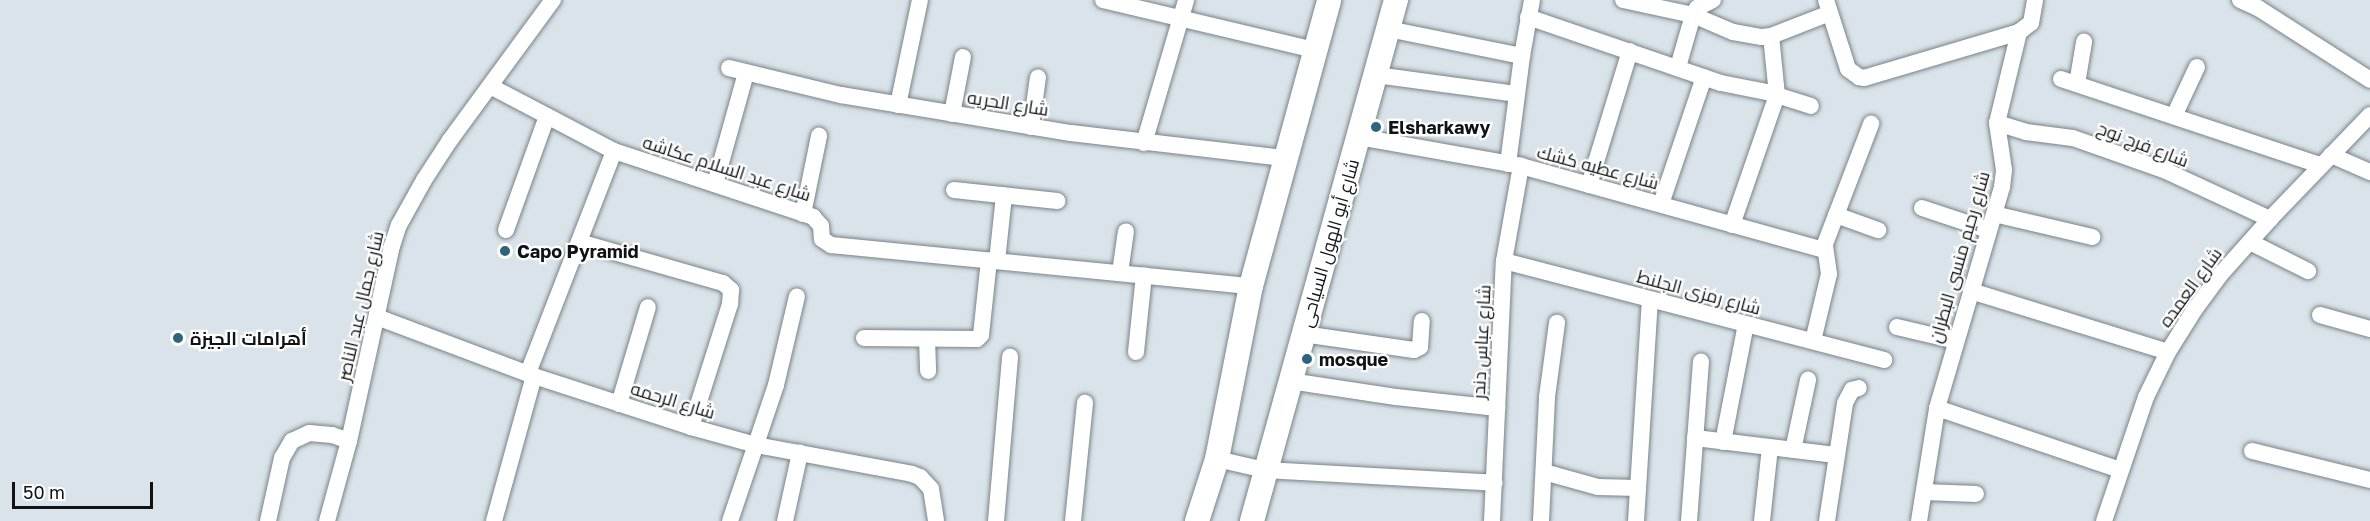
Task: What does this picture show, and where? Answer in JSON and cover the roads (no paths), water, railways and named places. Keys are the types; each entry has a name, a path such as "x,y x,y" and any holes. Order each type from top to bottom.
{"main road":[{"path":"1197,521 1217,459 1251,286 1284,158 1329,0"},
{"name":"شارع أبو الهول السياحى","path":"1252,521 1396,0"}],"street":[{"name":"شارع جمال عبد الناصر","path":"327,521 348,441 392,246 404,216 434,164 553,0"},
{"path":"898,105 920,0"},
{"path":"1103,0 1315,50"},
{"path":"1144,143 1186,0"},
{"name":"شارع عباس دندر","path":"1492,521 1504,261 1514,165 1516,94 1532,0"},
{"path":"1623,0 1645,2 1693,15 1742,35 1771,36 1828,7 1848,69 1858,77 2019,32"},
{"path":"1678,67 1693,15 1697,8 1713,0"},
{"name":"شارع رحيم منسى البطران","path":"1919,521 1937,408 1994,214 2004,170 1997,123 2019,32 2031,23 2035,0"},
{"path":"2240,0 2258,8 2370,80"},
{"path":"1528,17 1678,67 1721,84 1777,95 1811,106"},
{"path":"1388,29 1522,56"},
{"path":"1732,225 1777,95 1771,36"},
{"path":"2078,84 2084,42"},
{"path":"1590,184 1630,51"},
{"path":"952,114 963,57"},
{"path":"2174,116 2197,67"},
{"name":"شارع الحريه","path":"715,184 737,71 819,91 952,114 1144,143 1284,158"},
{"path":"1376,75 1516,94"},
{"path":"1031,126 1038,77"},
{"path":"1662,204 1704,77"},
{"path":"2061,79 2174,116 2370,172"},
{"name":"شارع عبد السلام عكاشه","path":"490,86 614,151 803,214 819,222 822,239 831,245 993,260"},
{"name":"شارع العمده","path":"2104,521 2146,397 2168,352 2195,309 2270,219 2370,115"},
{"path":"506,230 547,116"},
{"name":"شارع فرج نوح","path":"1997,123 2026,132 2062,135 2166,171 2270,219"},
{"path":"1813,341 1829,274 1824,250 1871,124"},
{"path":"803,214 819,136"},
{"name":"شارع عطيه كشك","path":"1359,137 1514,165 1824,250"},
{"path":"494,521 531,375 614,151"},
{"path":"954,190 1057,201"},
{"path":"864,338 976,340 980,337 1004,195"},
{"path":"1922,208 1988,230"},
{"path":"1994,214 2092,237"},
{"path":"1836,215 1878,230"},
{"path":"1120,273 1126,231"},
{"path":"579,242 723,283 731,290 730,304 691,427"},
{"path":"2250,242 2308,271"},
{"path":"993,260 1251,286"},
{"name":"شارع رمزى الجلنط","path":"1504,261 1884,360"},
{"path":"1136,352 1144,275"},
{"path":"1971,291 2168,352"},
{"path":"730,521 776,385 797,296"},
{"path":"1636,521 1650,299"},
{"path":"619,404 648,307"},
{"path":"2320,315 2370,329"},
{"name":"شارع الرحمه","path":"376,317 531,375 691,427 756,445 920,477 931,489 936,521"},
{"path":"1303,334 1414,350 1420,347 1422,321"},
{"path":"1541,521 1547,397 1557,323"},
{"path":"1723,442 1746,324"},
{"path":"1897,327 1956,341"},
{"path":"927,339 928,371"},
{"path":"996,521 1010,357"},
{"path":"1689,521 1701,361"},
{"path":"1794,450 1808,380"},
{"path":"1290,381 1396,397 1497,408"},
{"path":"1827,521 1845,403 1852,390 1859,387"},
{"path":"1073,521 1085,403"},
{"path":"1937,408 2120,470"},
{"path":"268,521 282,458 292,441 309,433 332,435 348,441"},
{"path":"1695,438 1836,455"},
{"path":"1762,521 1770,447"},
{"path":"2253,451 2370,480"},
{"path":"785,521 800,453"},
{"path":"1217,459 1265,470 1495,483"},
{"path":"1544,472 1598,487 1638,488"},
{"path":"1924,492 1976,494"}],"place":[{"name":"Elsharkawy","path":"1376,127"},
{"name":"Capo Pyramid","path":"505,251"},
{"name":"أهرامات الجيزة","path":"178,338"},
{"name":"mosque","path":"1307,359"}]}
